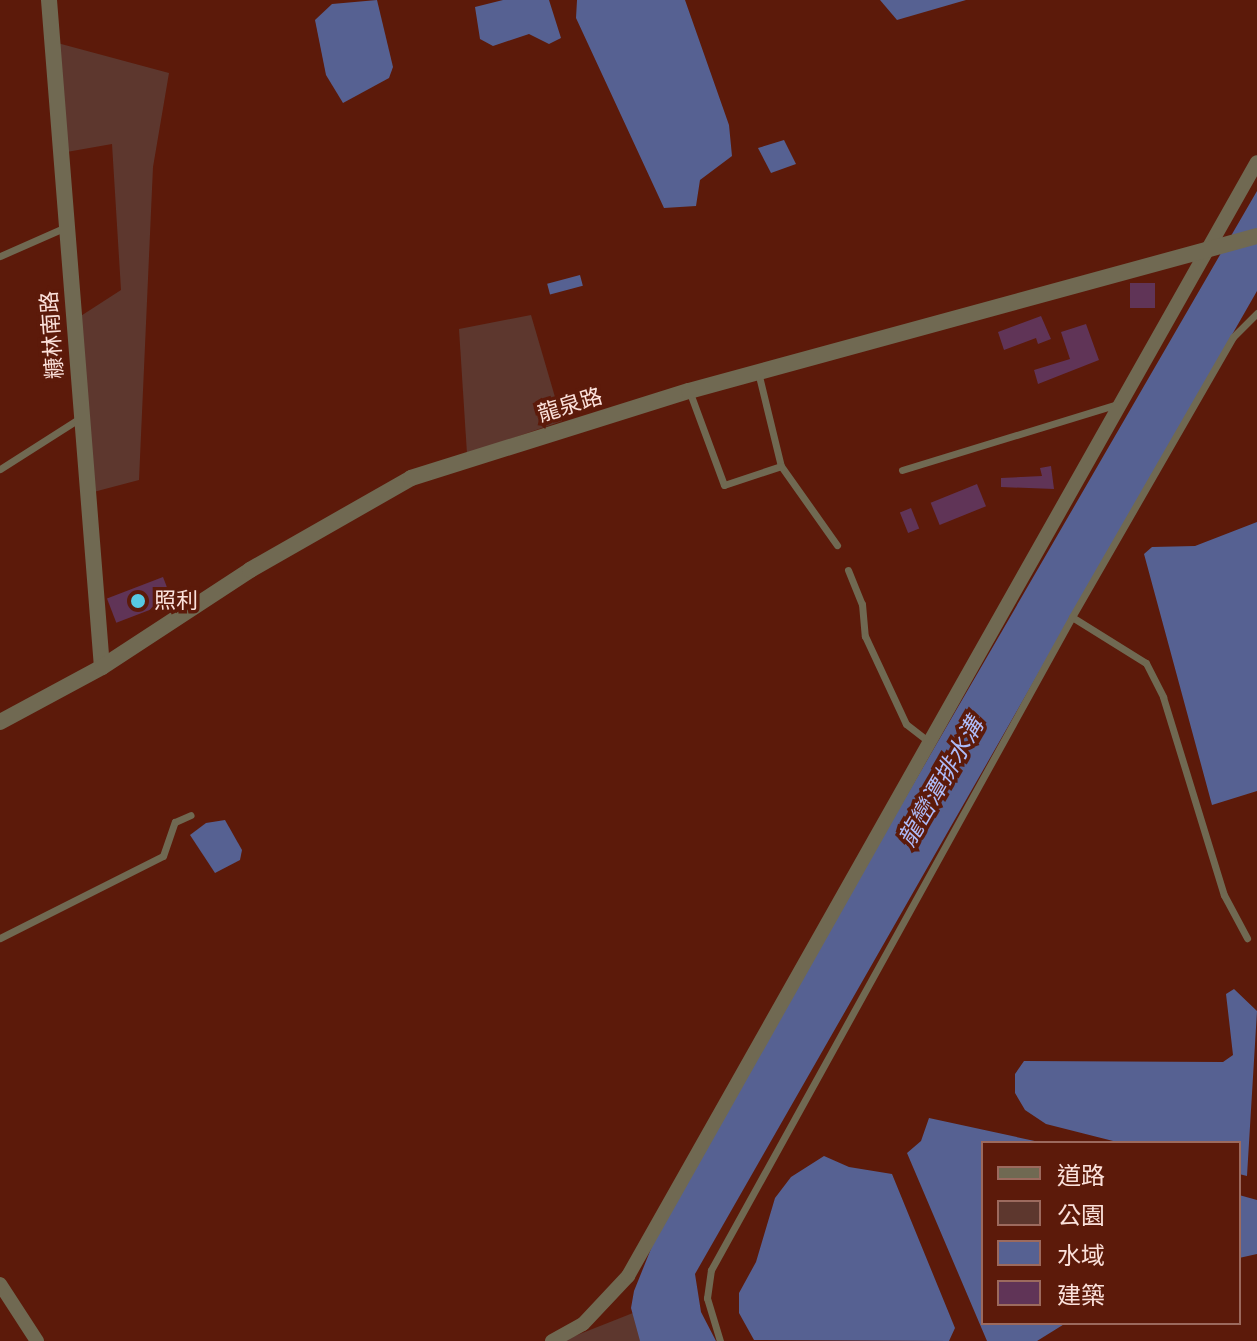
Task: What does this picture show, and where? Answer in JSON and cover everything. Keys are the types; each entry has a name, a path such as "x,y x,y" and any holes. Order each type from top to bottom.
{"street":[{"name":"糠林南路","path":"49,0 102,667"},
{"path":"552,1341 583,1324 628,1276 1204,250 1257,162"},
{"name":"龍泉路","path":"0,722 102,667 250,570 411,478 689,391 941,326 1257,236"},
{"path":"0,1284 37,1341"}],"lane":[{"path":"0,256 66,227"},
{"path":"720,1341 707,1298 711,1270 1072,617 1233,337 1257,313"},
{"path":"758,372 781,466 837,545"},
{"path":"689,391 724,485 781,466"},
{"path":"902,470 1120,404"},
{"path":"0,469 80,418"},
{"path":"848,570 862,604 865,636 906,724 929,742"},
{"path":"1072,617 1146,663 1163,697 1224,895 1247,938"},
{"path":"0,938 163,856 175,822 191,815"}],"green space":[{"path":"50,41 169,73 153,167 139,480 86,494 73,321 121,290 112,144 61,153"},
{"path":"531,315 562,421 467,454 459,329"},
{"path":"638,1311 652,1341 562,1341"}],"water":[{"path":"377,0 393,67 389,78 343,103 326,75 315,20 332,4"},
{"path":"503,0 549,0 561,38 549,44 529,34 493,46 480,39 475,7"},
{"path":"577,0 685,0 729,125 732,156 700,180 696,206 664,208 576,18"},
{"path":"880,0 966,0 897,20"},
{"path":"784,140 796,164 771,173 758,148"},
{"name":"龍巒潭排水溝","path":"1257,191 1257,291 695,1274 701,1312 716,1341 640,1341 631,1308 634,1291 667,1209"},
{"path":"580,275 583,286 550,294 547,284"},
{"path":"1257,522 1257,791 1212,805 1144,554 1152,547 1195,546"},
{"path":"225,820 242,850 240,860 215,873 190,835 206,823"},
{"path":"1234,989 1257,1011 1247,1176 1241,1174 1241,1141 1113,1141 1046,1124 1025,1110 1015,1093 1015,1074 1024,1061 1223,1062 1233,1055 1226,994"},
{"path":"929,1118 1035,1141 981,1141 981,1325 1063,1325 1037,1341 987,1341 907,1153 921,1141"},
{"path":"824,1156 849,1167 892,1174 955,1328 949,1341 754,1340 739,1313 739,1293 756,1262 775,1198 791,1177"},
{"path":"1241,1196 1257,1200 1257,1254 1241,1258"}],"building":[{"path":"1130,283 1155,283 1155,308 1130,308"},
{"path":"1041,316 1051,339 1038,344 1036,338 1004,350 998,332"},
{"path":"1086,324 1099,360 1038,384 1034,370 1070,359 1061,332"},
{"path":"1051,466 1054,489 1001,487 1001,478 1042,476 1040,468"},
{"path":"977,484 986,506 940,525 931,503"},
{"path":"911,508 919,528 908,533 900,512"},
{"name":"照利","path":"163,577 172,601 116,623 107,599"}],"place":[{"name":"照利","path":"138,601"}]}
